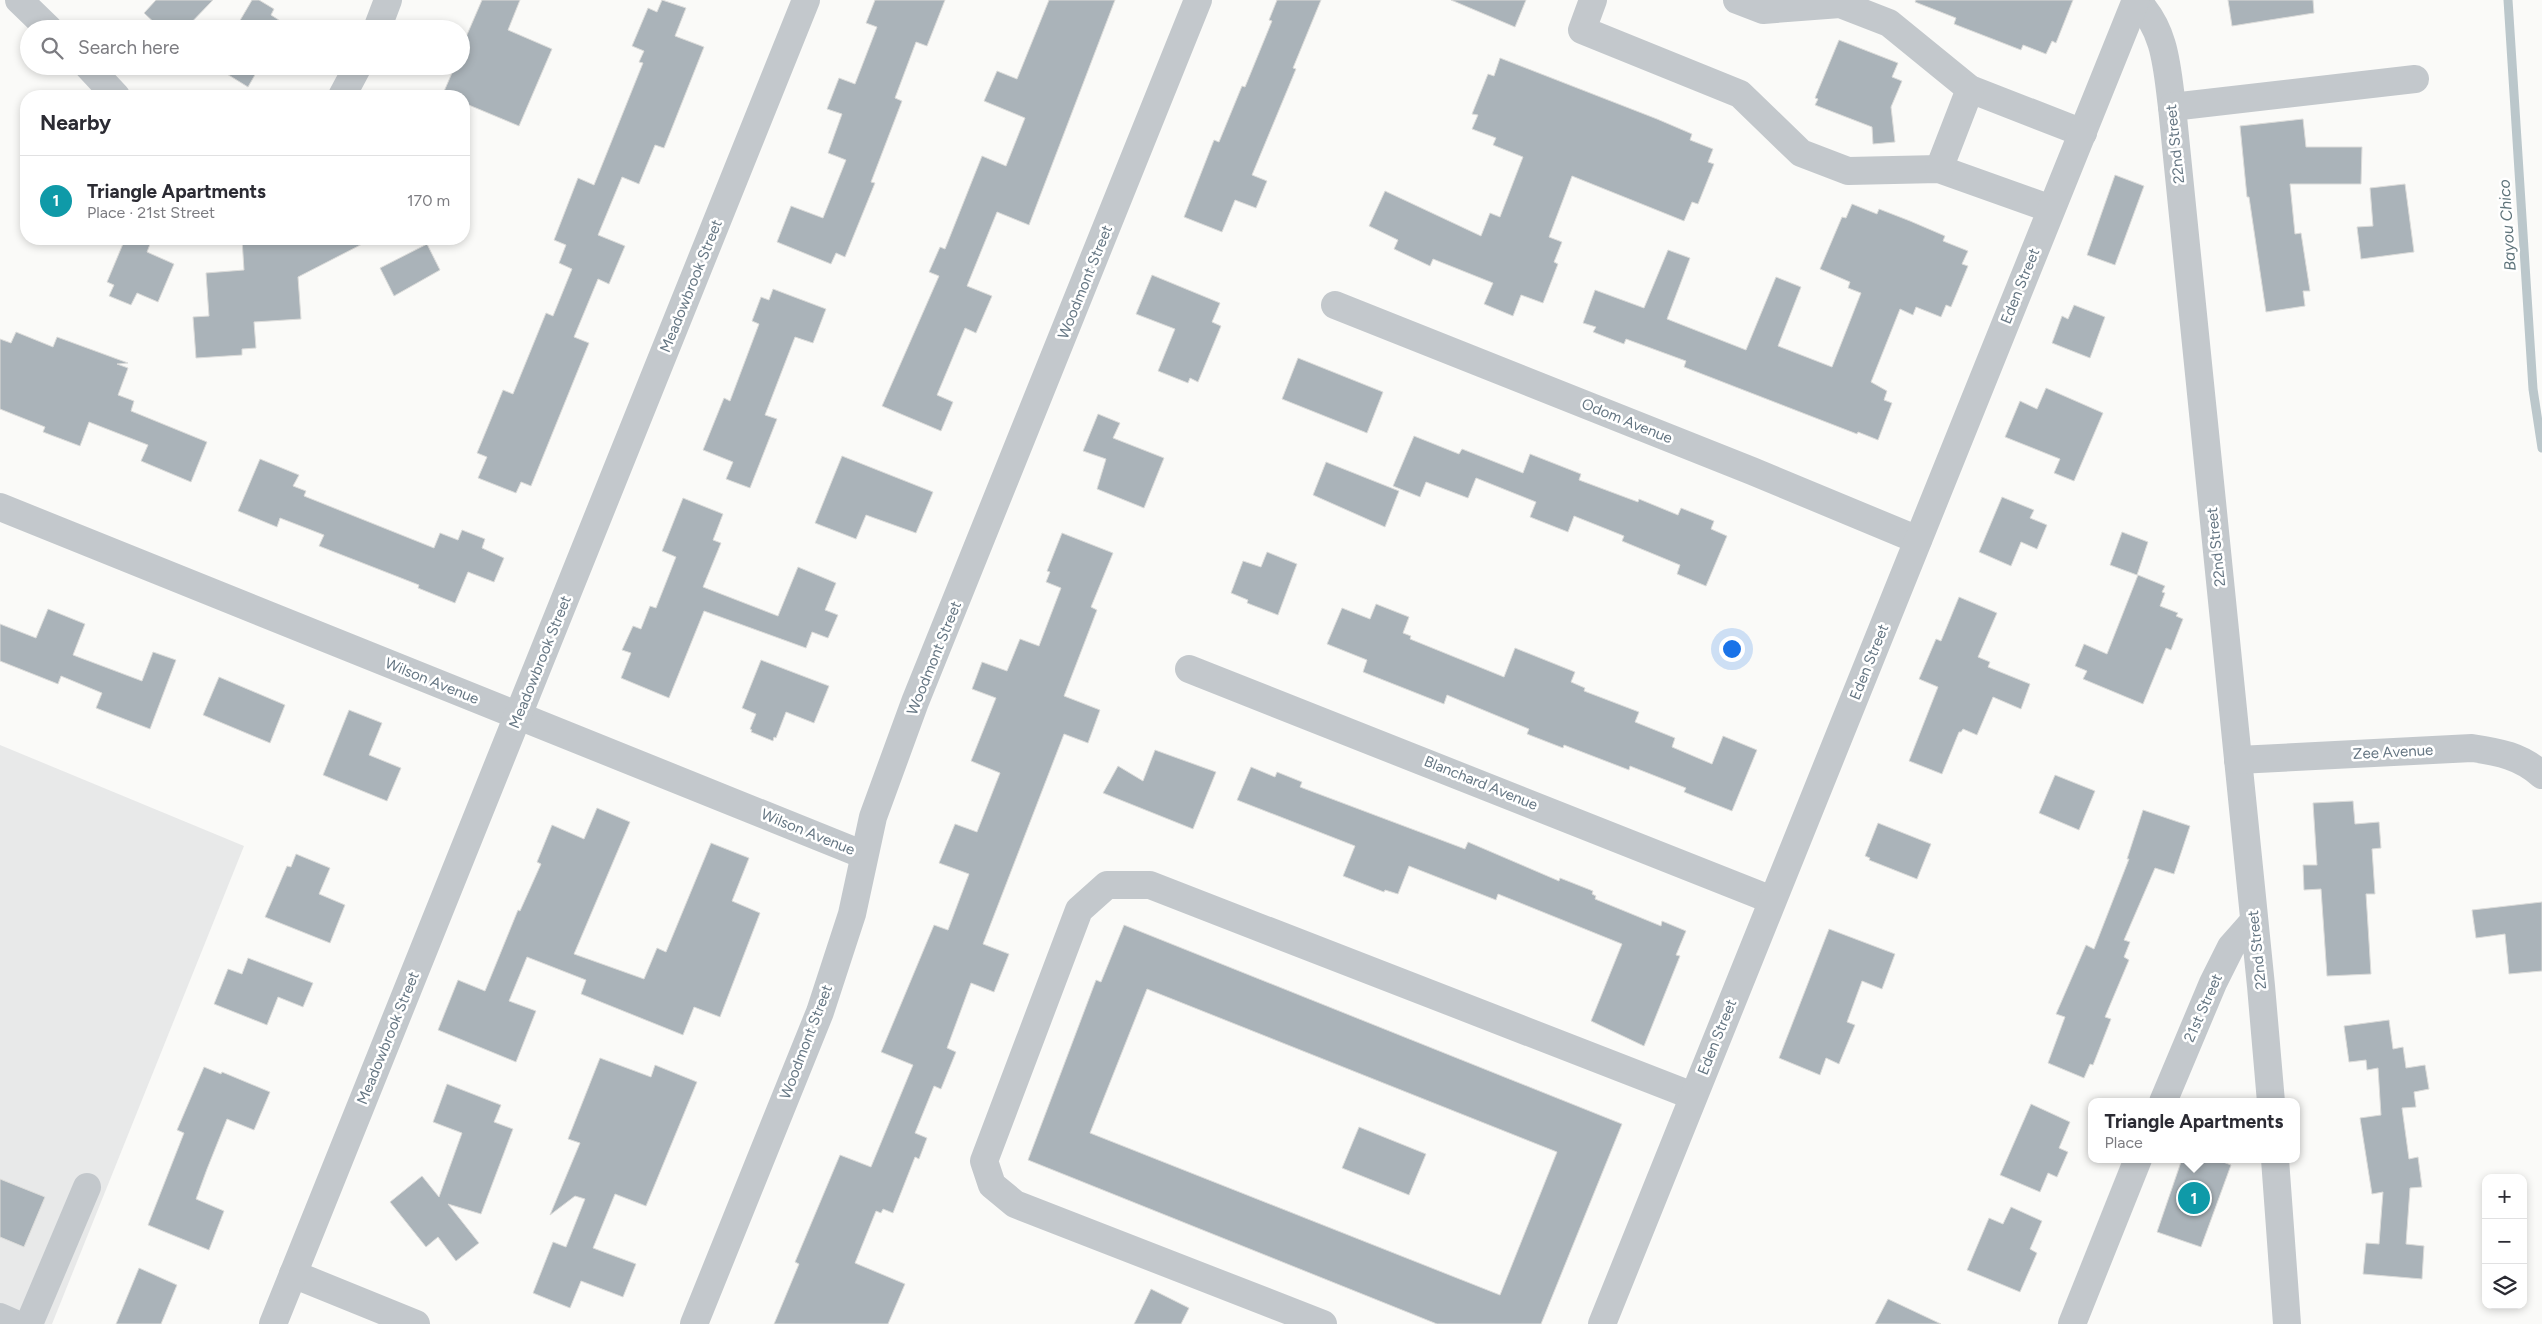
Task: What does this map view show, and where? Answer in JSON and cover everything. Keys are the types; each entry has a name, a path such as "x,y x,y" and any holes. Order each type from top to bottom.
{"street":[{"path":"20,0 40,20"},
{"path":"380,20 388,0"},
{"name":"Meadowbrook Street","path":"273,1324 806,0"},
{"name":"Woodmont Street","path":"694,1324 820,1012 852,914 874,817 915,702 1198,0"},
{"path":"1594,0 1582,30 1740,94 1800,152 1848,171 1939,169 2051,210"},
{"path":"1737,0 1763,10 1840,4 1888,23 1970,89 2083,133"},
{"name":"22nd Street","path":"2136,0 2145,9 2160,34 2164,46 2172,107 2271,1098"},
{"name":"Eden Street","path":"1602,1324 2136,0"},
{"path":"96,75 110,90"},
{"path":"345,90 353,75"},
{"path":"2172,107 2415,79"},
{"path":"1939,169 1970,89"},
{"name":"Odom Avenue","path":"1334,305 1752,470 1918,540"},
{"name":"Wilson Avenue","path":"0,507 864,855"},
{"name":"Blanchard Avenue","path":"1189,669 1772,900"},
{"name":"Zee Avenue","path":"2238,760 2472,748 2509,754 2530,764 2542,775"},
{"path":"1323,1324 1015,1204 992,1185 984,1161 1079,910 1107,885 1150,885 1693,1096"},
{"name":"21st Street","path":"2165,1098 2231,947 2254,921"},
{"path":"2072,1324 2136,1163"},
{"path":"2276,1163 2287,1324"},
{"path":"28,1324 88,1186"},
{"path":"293,1274 416,1324"},
{"path":"0,1317 16,1324"}],"shaded area":[{"path":"0,745 244,846 52,1324 0,1324"}],"building":[{"path":"156,0 213,0 194,20 151,20 144,13"},
{"path":"252,0 259,0 274,9 271,15 279,20 240,20"},
{"path":"482,0 520,0 508,30 552,49 519,126 470,106 470,90 445,90 451,75 470,75 470,28"},
{"path":"662,0 686,8 675,36 704,47 664,148 655,145 639,184 622,177 598,235 625,246 609,284 598,279 574,337 589,343 531,486 521,482 516,493 478,478 487,457 477,453 503,390 513,394 546,313 553,316 572,269 559,263 566,245 554,240 578,178 594,185 643,63 639,62 644,51 632,46 648,8 657,12"},
{"path":"875,0 945,0 927,46 916,42 895,98 902,101 871,182 875,183 845,257 836,253 831,264 777,242 791,206 823,218 846,160 828,153 842,114 827,109 839,78 855,84 877,27 866,23"},
{"path":"1049,0 1115,0 1029,225 997,212 967,286 992,296 976,333 965,328 937,395 953,402 941,431 882,406 939,276 929,272 940,247 945,249 982,156 1006,166 1025,118 984,101 997,71 1017,79"},
{"path":"1277,0 1321,0 1293,68 1296,69 1252,175 1267,181 1256,208 1235,200 1222,232 1184,217 1214,140 1219,142 1242,86 1245,87 1272,21 1269,20"},
{"path":"1451,0 1526,0 1515,27"},
{"path":"1916,0 2073,0 2056,43 2052,41 2046,54 2023,45 2021,50 1954,24 1956,18 1915,2"},
{"path":"2228,0 2313,0 2314,13 2232,26"},
{"path":"1839,40 1898,63 1892,77 1902,81 1891,107 1895,142 1873,144 1872,127 1815,105 1818,99 1815,98"},
{"path":"1500,58 1692,134 1690,140 1713,149 1708,162 1714,164 1698,204 1692,202 1684,221 1572,176 1549,237 1562,242 1554,262 1558,264 1543,303 1521,295 1513,316 1484,304 1493,283 1433,259 1430,266 1394,249 1398,240 1369,226 1385,191 1481,236 1490,213 1500,217 1523,157 1493,145 1496,138 1472,129 1478,115 1472,114 1488,74 1494,76"},
{"path":"229,75 255,75 248,87"},
{"path":"2303,119 2306,147 2362,147 2361,184 2290,184 2295,234 2301,233 2310,291 2303,291 2305,306 2266,312 2249,197 2247,197 2240,126"},
{"path":"2115,175 2144,186 2115,265 2087,255"},
{"path":"2405,184 2414,252 2361,259 2357,227 2373,226 2370,188"},
{"path":"1852,204 1877,214 1879,209 1910,221 1945,236 1943,241 1968,251 1962,264 1968,266 1951,307 1946,305 1941,317 1916,307 1913,315 1900,309 1871,382 1887,391 1884,400 1892,403 1878,440 1858,432 1857,434 1684,367 1686,361 1626,339 1624,344 1593,332 1596,327 1583,323 1595,290 1644,308 1668,250 1690,258 1667,319 1746,350 1776,277 1801,287 1778,346 1832,367 1861,293 1848,288 1850,282 1820,269 1842,217 1846,218"},
{"path":"122,245 150,245 147,252 174,264 158,302 137,293 131,305 109,296 114,285 107,282"},
{"path":"242,245 360,245 298,277 301,319 254,322 256,348 242,349 242,355 196,358 193,317 209,316 206,273 244,270"},
{"path":"428,245 440,270 394,296 380,268"},
{"path":"1152,275 1220,303 1212,322 1221,326 1198,382 1190,378 1188,383 1158,371 1175,329 1136,314"},
{"path":"773,289 826,309 813,343 795,337 765,415 777,419 750,488 726,479 733,462 703,450 724,398 730,401 759,324 752,321 761,297 769,300"},
{"path":"2074,305 2105,317 2090,358 2052,343 2062,316 2068,319"},
{"path":"16,332 53,347 57,337 128,363 117,364 128,368 118,395 134,401 131,411 207,442 191,482 141,461 148,445 89,422 80,446 43,432 45,427 0,409 0,339 11,343"},
{"path":"1298,358 1383,392 1367,433 1282,399"},
{"path":"2046,388 2103,413 2074,481 2054,473 2060,459 2005,437 2020,401 2037,409"},
{"path":"1098,414 1120,423 1113,438 1164,458 1144,508 1097,489 1106,459 1083,451"},
{"path":"1414,436 1459,454 1462,449 1523,473 1530,454 1581,474 1579,480 1638,502 1639,499 1678,515 1681,508 1714,521 1711,529 1727,536 1706,586 1677,574 1680,565 1622,541 1624,536 1574,516 1568,532 1530,517 1536,502 1476,478 1468,498 1426,482 1420,497 1393,486"},
{"path":"842,456 933,492 916,533 866,515 856,539 815,523"},
{"path":"260,459 299,475 293,486 306,491 304,496 434,548 440,533 458,540 462,530 485,539 482,548 504,558 494,582 468,572 455,603 418,588 419,585 319,546 324,535 280,518 277,527 238,511"},
{"path":"1326,462 1399,491 1385,527 1313,495"},
{"path":"2002,497 2034,510 2030,518 2047,525 2037,549 2021,542 2011,566 1979,552"},
{"path":"683,498 723,514 713,540 721,543 703,587 778,616 798,567 836,583 825,610 838,615 828,638 812,632 806,648 704,611 669,698 621,678 631,653 622,650 633,626 641,629 650,606 656,608 676,557 662,551"},
{"path":"2122,532 2148,542 2137,575 2110,565"},
{"path":"1062,533 1113,553 1091,607 1097,610 1064,696 1100,710 1088,743 1064,734 983,944 1009,954 994,992 971,983 947,1048 956,1052 941,1089 934,1086 915,1133 927,1138 919,1159 915,1157 893,1213 883,1209 881,1213 876,1211 855,1263 905,1284 888,1324 774,1324 799,1264 795,1262 840,1155 871,1167 913,1065 881,1052 934,925 948,930 969,874 939,863 955,824 977,832 1000,773 971,761 996,698 972,689 982,662 1007,671 1020,639 1039,646 1061,588 1046,582 1050,572 1047,571"},
{"path":"1267,552 1297,564 1278,615 1247,603 1248,600 1231,593 1243,561 1261,567"},
{"path":"2138,575 2165,586 2162,592 2165,593 2160,606 2178,613 2176,616 2183,619 2171,650 2166,648 2143,704 2083,679 2087,671 2075,666 2084,644 2107,654"},
{"path":"1959,597 1997,613 1978,657 1990,662 1988,667 2030,684 2021,709 1993,697 1977,735 1963,729 1959,732 1942,774 1909,761 1938,687 1919,679 1936,639 1941,641"},
{"path":"1376,604 1409,617 1403,633 1411,636 1410,639 1504,677 1515,648 1575,672 1571,682 1585,688 1584,691 1639,712 1635,722 1675,738 1672,747 1712,764 1723,736 1757,750 1732,811 1684,792 1686,788 1630,766 1629,770 1564,745 1563,748 1527,734 1529,729 1447,695 1444,704 1363,672 1367,660 1327,644 1342,608 1370,619"},
{"path":"48,609 85,624 73,655 142,681 153,652 176,660 150,729 96,708 102,693 61,676 58,684 0,661 0,624 36,638"},
{"path":"761,660 829,686 814,723 786,712 776,738 774,737 773,741 751,732 752,730 750,729 756,714 742,708"},
{"path":"219,677 285,705 270,743 203,715"},
{"path":"349,710 382,723 369,755 401,768 387,801 323,775"},
{"path":"1155,750 1216,772 1193,829 1103,793 1118,766 1143,781"},
{"path":"1251,767 1275,777 1277,772 1302,782 1300,787 1465,849 1468,842 1559,881 1560,878 1593,891 1592,894 1596,896 1595,899 1661,926 1662,921 1686,931 1676,955 1680,956 1644,1046 1591,1021 1622,944 1498,894 1496,900 1409,866 1398,894 1385,890 1384,892 1343,876 1355,846 1237,800"},
{"path":"2055,775 2095,791 2079,830 2039,813"},
{"path":"2353,801 2355,824 2379,822 2381,848 2372,849 2375,894 2366,894 2371,974 2327,976 2321,889 2304,890 2303,865 2317,865 2313,803"},
{"path":"597,808 630,822 574,954 644,979 657,948 666,952 711,843 749,858 732,901 760,913 720,1017 694,1007 683,1035 581,994 586,980 527,957 509,1001 536,1011 516,1062 438,1030 458,980 485,991 518,910 520,911 541,864 537,862 552,825 584,839"},
{"path":"2143,810 2190,826 2174,874 2155,868 2124,940 2130,942 2124,957 2129,960 2105,1017 2111,1019 2093,1065 2090,1064 2084,1078 2048,1063 2065,1017 2056,1014 2086,945 2094,949 2129,859 2127,859"},
{"path":"1878,823 1931,844 1917,879 1869,860 1870,858 1865,856"},
{"path":"296,854 330,868 319,894 345,905 330,943 265,917 287,866 291,867"},
{"path":"2542,902 2542,971 2509,974 2505,934 2476,938 2472,910"},
{"path":"1124,925 1622,1124 1541,1324 1437,1324 1028,1160 1096,980 1101,982","holes":["1147,989 1557,1152 1500,1295 1090,1133"]},
{"path":"1829,929 1895,954 1882,989 1862,981 1847,1022 1855,1025 1839,1064 1826,1058 1820,1075 1779,1058"},
{"path":"248,958 313,983 303,1007 278,997 267,1025 214,1004 228,969 242,974"},
{"path":"2389,1020 2393,1049 2403,1047 2406,1068 2425,1065 2429,1089 2414,1092 2416,1107 2402,1108 2409,1159 2418,1157 2422,1187 2410,1188 2406,1244 2424,1246 2422,1279 2363,1274 2366,1243 2379,1244 2383,1192 2372,1194 2360,1118 2381,1115 2378,1068 2367,1070 2366,1060 2349,1062 2344,1026"},
{"path":"600,1058 651,1077 655,1065 697,1082 646,1206 615,1194 593,1248 636,1264 623,1297 581,1281 570,1308 533,1293 553,1242 566,1247 585,1199 575,1196 550,1215 580,1143 568,1139"},
{"path":"204,1067 221,1074 222,1072 270,1092 254,1130 227,1119 207,1169 196,1199 224,1211 209,1250 148,1225 184,1133 177,1130"},
{"path":"447,1084 501,1105 494,1122 513,1129 481,1214 448,1204 479,1243 456,1261 438,1237 426,1247 390,1202 422,1176 439,1197 462,1133 433,1122"},
{"path":"2031,1104 2070,1122 2059,1148 2068,1152 2057,1177 2048,1173 2040,1192 2000,1175"},
{"path":"1359,1127 1426,1154 1409,1195 1342,1168"},
{"path":"2181,1163 2226,1163 2231,1165 2201,1247 2157,1232"},
{"path":"0,1179 45,1197 24,1247 0,1237"},
{"path":"2011,1207 2042,1221 2030,1249 2037,1253 2020,1292 1967,1270 1989,1218 2003,1224"},
{"path":"139,1268 177,1285 161,1324 116,1324"},
{"path":"1151,1289 1189,1308 1181,1324 1134,1324"},
{"path":"1888,1299 1941,1324 1875,1324"}],"waterway":[{"name":"Bayou Chico","path":"2508,0 2533,389 2542,448"}],"place":[{"name":"Triangle Apartments","path":"2194,1198"}]}
